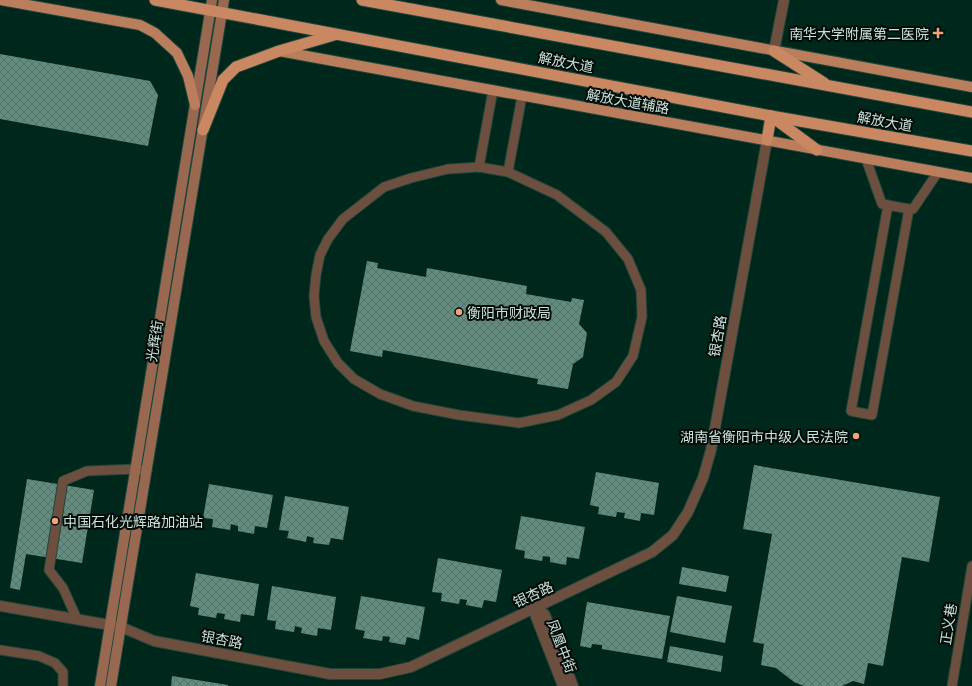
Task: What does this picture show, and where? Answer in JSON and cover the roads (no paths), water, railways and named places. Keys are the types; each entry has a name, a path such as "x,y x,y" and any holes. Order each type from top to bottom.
{"highway":[{"name":"解放大道","path":"155,0 212,5 222,12 771,116 972,151"},
{"name":"解放大道","path":"362,0 972,112"},
{"path":"203,130 223,80 236,67 280,51 337,34"},
{"path":"774,50 828,86"},
{"path":"767,140 771,116 816,150"}],"main road":[{"path":"0,0 140,25 155,33 178,53 188,76 195,105"},
{"name":"光辉街","path":"111,686 224,0"},
{"path":"501,0 972,87"},
{"name":"光辉街","path":"100,686 212,5"},
{"name":"解放大道辅路","path":"280,51 972,178"}],"street":[{"path":"774,50 784,0"},
{"name":"银杏路","path":"0,606 121,627 154,641 330,674 380,674 411,667 652,552 673,535 688,512 703,478 711,450 767,140"},
{"name":"凤凰中街","path":"537,607 536,617 563,686"},
{"name":"凤凰中街","path":"537,607 545,614 573,686"}],"lane":[{"path":"479,167 493,90"},
{"path":"508,172 522,96"},
{"path":"866,159 882,204 913,210 938,172"},
{"path":"479,167 508,172 556,195 606,232 628,259 641,290 642,317 633,356 616,382 591,400 558,415 519,423 459,415 413,406 380,394 354,379 338,363 324,341 316,317 314,296 320,255 328,239 343,219 384,187 410,178 448,169 479,167"},
{"path":"888,205 851,411 872,415 909,209"},
{"path":"77,619 63,588 49,570 63,481 87,471 136,469 147,471"},
{"name":"正义巷","path":"952,686 972,566"},
{"path":"0,650 39,656 55,663 63,672 63,686"}],"place":[{"name":"南华大学附属第二医院","path":"938,33"},
{"name":"衡阳市财政局","path":"459,312"},
{"name":"湖南省衡阳市中级人民法院","path":"856,436"},
{"name":"中国石化光辉路加油站","path":"55,521"}]}
